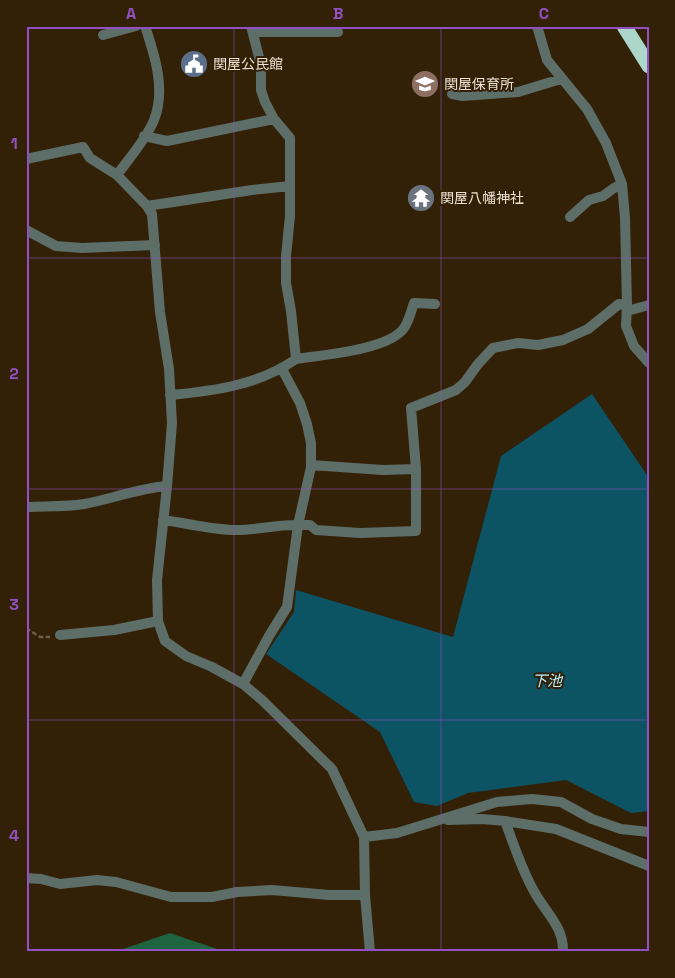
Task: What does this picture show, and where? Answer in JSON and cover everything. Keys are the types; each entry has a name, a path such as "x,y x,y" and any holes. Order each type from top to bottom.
{"highway":[{"path":"624,26 649,66"}],"street":[{"path":"103,35 136,26"},
{"path":"117,175 154,121 160,94 155,54 145,26"},
{"path":"537,26 547,60 586,110 601,135 622,184 625,218 626,326 634,346 649,363"},
{"path":"296,359 292,311 286,283 286,256 290,216 290,138 274,119 264,102 261,90 261,65 252,29 338,32"},
{"path":"452,94 463,96 518,92 561,79"},
{"path":"144,136 167,141 274,119"},
{"path":"26,159 83,146 90,158 117,175 128,189 147,206 152,214 160,312 169,369 172,423 157,580 158,621 165,641 186,656 212,667 243,684 262,700 332,769 364,837 365,895 370,952"},
{"path":"570,217 589,200 603,196 622,184"},
{"path":"147,206 290,186"},
{"path":"26,230 56,246 82,248 155,245"},
{"path":"170,395 241,385 282,369 296,359 356,350 379,343 392,338 404,330 414,302 435,304"},
{"path":"163,520 231,530 253,529 283,524 310,525 316,530 360,534 416,531 416,469 411,408 456,390 493,348 518,343 538,345 563,340 588,329 619,304 627,308 649,305"},
{"path":"243,684 287,607 298,525 311,465 311,443 307,424 300,403 282,369"},
{"path":"311,465 383,470 416,469"},
{"path":"26,507 84,504 145,488 167,486"},
{"path":"60,635 114,630 158,621"},
{"path":"364,837 396,833 497,802 532,799 561,802 592,819 620,829 649,832"},
{"path":"436,820 482,819 556,830 649,866"},
{"path":"505,821 535,894 560,929 564,943 563,952"},
{"path":"26,878 41,879 60,884 97,880 116,882 171,897 212,897 237,892 272,890 328,896 365,895"}],"path":[{"path":"26,628 40,637 60,635"}],"green space":[{"path":"170,933 226,952 114,952"}],"water":[{"name":"下池","path":"592,394 649,478 649,811 631,813 566,780 468,793 437,806 414,802 380,732 266,654 294,612 296,590 453,637 501,456"}],"place":[{"name":"関屋公民館","path":"194,64"},
{"name":"関屋保育所","path":"425,84"},
{"name":"関屋八幡神社","path":"421,198"}]}
